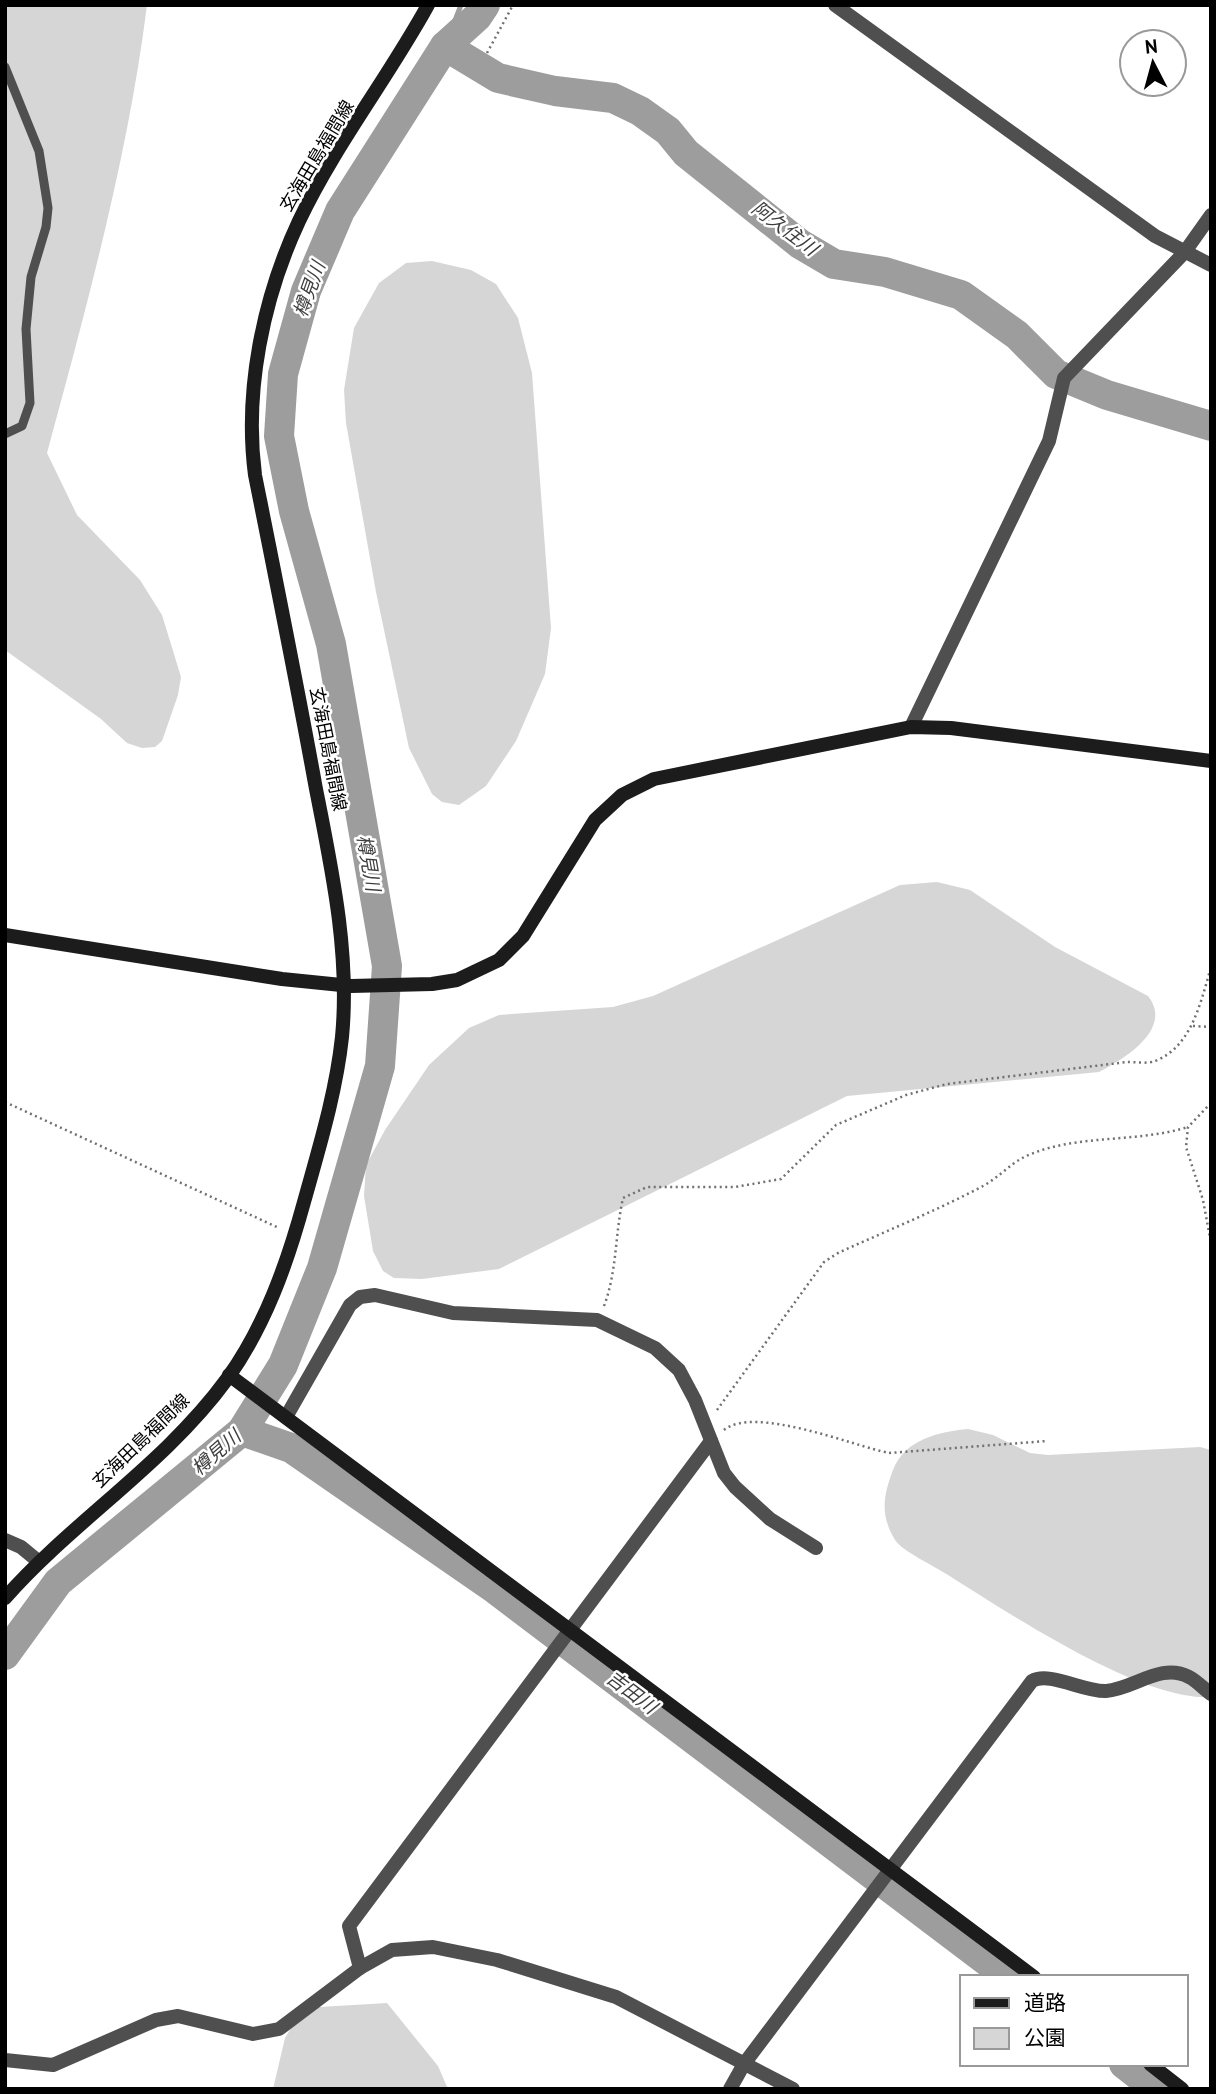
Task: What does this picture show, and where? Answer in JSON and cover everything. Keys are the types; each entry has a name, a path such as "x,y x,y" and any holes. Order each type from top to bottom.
{"street":[{"name":"玄海田島福間線","path":"5,1598 38,1561 153,1461 234,1379 255,1336 295,1235 336,1076 347,986 329,857 255,475 250,441 251,403 269,312 299,221 428,5"},
{"path":"835,5 1184,253 1211,265"},
{"path":"911,727 1049,441 1065,378 1184,253 1211,215"},
{"path":"5,935 282,979 347,986 404,985 457,980 499,960 523,936 595,820 608,806 638,787 686,771 911,727 951,727 1211,761"},
{"path":"282,1414 350,1306 359,1297 375,1295 453,1313 597,1320 655,1348 674,1364 695,1399 724,1473 750,1503 816,1548"},
{"path":"234,1379 1031,1975"},
{"path":"360,1968 349,1926 711,1441"},
{"path":"5,1540 21,1547 38,1561"},
{"path":"730,2089 744,2064 1026,1687 1038,1677 1106,1691 1150,1676 1178,1673 1190,1677 1211,1694"},
{"path":"5,2060 52,2065 156,2020 178,2016 253,2034 279,2029 360,1968 392,1950 433,1947 470,1953 616,1997 793,2089"},
{"path":"1153,2066 1182,2089"}],"lane":[{"path":"5,67 39,151 48,208 46,227 31,277 26,329 30,403 22,426 5,434"}],"path":[{"path":"487,53 513,5"},
{"path":"597,1320 614,1274 615,1234 622,1198 647,1187 735,1187 781,1179 836,1125 906,1095 978,1079 1127,1062 1154,1062 1176,1045 1193,1026 1211,967"},
{"path":"1193,1026 1211,1027"},
{"path":"5,1102 295,1235"},
{"path":"715,1415 720,1402 824,1262 838,1253 985,1185 1012,1164 1031,1154 1059,1145 1169,1133 1188,1127 1211,1103"},
{"path":"1188,1127 1186,1147 1203,1200 1211,1243"},
{"path":"711,1441 729,1425 753,1423 834,1434 867,1448 889,1453 1047,1441"}],"green space":[{"path":"5,5 147,5 118,175 47,453 77,515 140,580 162,615 181,677 178,695 162,741 155,747 142,748 127,743 101,719 5,650"},
{"path":"432,261 471,270 496,284 518,318 532,373 551,628 545,674 516,741 486,786 459,805 442,802 432,794 409,748 376,592 346,423 344,390 354,328 379,283 406,263"},
{"path":"937,882 970,890 1055,947 1148,996 1154,1008 1155,1020 1143,1042 1099,1072 847,1096 499,1269 422,1279 394,1278 383,1271 373,1251 364,1196 366,1165 385,1130 429,1065 469,1028 499,1015 613,1007 653,996 900,885"},
{"path":"968,1429 993,1435 1030,1453 1048,1455 1200,1447 1211,1450 1211,1697 1182,1695 1149,1685 1076,1652 912,1554 895,1540 885,1514 885,1497 898,1459 914,1444 924,1439"},
{"path":"387,2003 438,2066 448,2089 273,2089 285,2038 303,2008"}],"waterway":[{"path":"445,46 461,5"},
{"name":"樽見川","path":"5,1655 58,1582 242,1431 283,1365 322,1268 380,1066 387,966 331,644 294,511 279,436 283,374 306,291 340,211 445,46 477,17 485,5"},
{"name":"阿久住川","path":"445,46 498,78 555,91 613,98 640,111 668,131 686,153 800,244 834,264 885,272 961,295 1017,335 1056,374 1107,395 1211,426"},
{"name":"吉田川","path":"242,1431 291,1448 495,1589 1005,1975"},
{"name":"吉田川","path":"1127,2066 1156,2089"}]}
